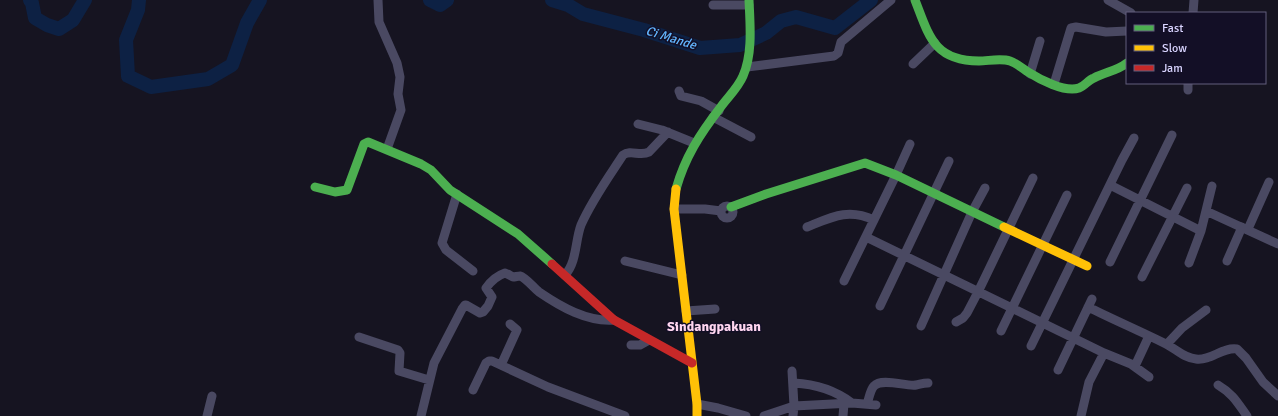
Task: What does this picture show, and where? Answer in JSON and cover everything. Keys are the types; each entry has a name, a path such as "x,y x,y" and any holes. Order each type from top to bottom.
{"street":[{"path":"378,0 379,22 397,63 400,76 398,94 401,110 387,149"},
{"path":"915,0 935,43 949,56 968,60 1007,60 1018,64 1030,74 1054,84 1076,90 1095,77 1118,70 1126,64"},
{"path":"1108,0 1129,12"},
{"path":"1193,12 1194,0"},
{"path":"746,67 834,56 838,53 840,44 848,36 889,2"},
{"path":"697,416 698,404 674,209 675,189 679,173 694,143 743,77 748,51 749,29 749,3 713,5"},
{"path":"1054,84 1068,32 1071,28 1076,27 1106,32 1126,31"},
{"path":"1030,74 1040,41"},
{"path":"913,64 935,43"},
{"path":"679,91 681,96 701,101 716,114 751,138"},
{"path":"638,124 668,132 694,143"},
{"path":"565,275 570,268 579,231 590,207 623,155 630,152 645,154 649,152 668,132"},
{"path":"1110,262 1172,135"},
{"path":"1031,346 1134,138"},
{"path":"315,187 334,192 343,192 347,190 364,144 368,142 421,164 457,194 518,234 614,320 692,363"},
{"path":"844,281 910,144"},
{"path":"880,306 949,161"},
{"path":"674,209 705,209 721,211 725,206 731,207 766,194 865,163 896,175 1087,266"},
{"path":"956,322 963,318 967,313 1033,178"},
{"path":"1227,261 1269,182"},
{"path":"1110,186 1201,231"},
{"path":"1189,263 1201,231 1212,186"},
{"path":"921,326 972,212 985,188"},
{"path":"1142,276 1186,188"},
{"path":"457,194 442,242 446,250 473,271"},
{"path":"1001,331 1066,195"},
{"path":"1206,211 1278,244"},
{"path":"807,227 843,214 853,213 874,220"},
{"path":"866,237 1104,353 1135,366 1149,377"},
{"path":"625,261 682,275"},
{"path":"421,416 434,363 440,348 463,306 466,305 482,313 488,306 492,297 486,288 495,277 499,275 505,273 513,277 522,277 539,291 574,312 587,317 614,320"},
{"path":"1058,370 1090,303 1149,336 1167,344 1182,355 1197,359 1210,356 1226,349 1237,349 1246,358 1262,382 1278,396"},
{"path":"686,311 715,309"},
{"path":"1167,344 1182,328 1206,310"},
{"path":"501,365 517,330 510,324"},
{"path":"1135,366 1149,336"},
{"path":"358,337 398,350 400,353 399,371 429,380"},
{"path":"631,345 645,344 649,340"},
{"path":"1081,416 1089,382 1104,353"},
{"path":"473,390 489,361 548,387 625,416"},
{"path":"792,371 794,383 793,416"},
{"path":"764,416 794,406 872,404 872,389 877,384 888,382 915,385 922,383 928,384"},
{"path":"794,383 810,384 843,396 848,404"},
{"path":"1218,385 1234,396 1239,412 1247,416"},
{"path":"207,416 212,396"},
{"path":"698,404 746,416"},
{"path":"843,416 848,404"}],"waterway":[{"name":"Ci Mande","path":"30,0 35,18 47,25 59,29 73,20 85,0"},
{"name":"Ci Mande","path":"139,0 138,10 126,40 128,76 151,87 208,79 232,65 247,23 260,0"},
{"name":"Ci Mande","path":"430,0 440,5 447,0"},
{"name":"Ci Mande","path":"552,0 568,5 583,14 644,30 700,48 740,45 766,33 781,21 796,17 835,28 871,0"}],"traffic: fast":[{"path":"676,189 684,166 694,146 743,76 750,48 749,0"},
{"path":"915,0 925,25 935,44 952,57 964,60 1010,61 1045,81 1067,89 1079,88 1092,79 1126,64"},
{"path":"315,187 335,192 347,190 364,144 368,142 421,164 431,170 450,190 518,234 552,264"},
{"path":"731,207 766,194 865,163 896,175 1004,227"}],"traffic: slow":[{"path":"676,189 674,209 697,404 697,416"},
{"path":"1004,227 1087,266"}],"traffic: jam":[{"path":"552,264 614,320 692,363"}],"district":[{"name":"Sindangpakuan","path":"714,326"}]}
